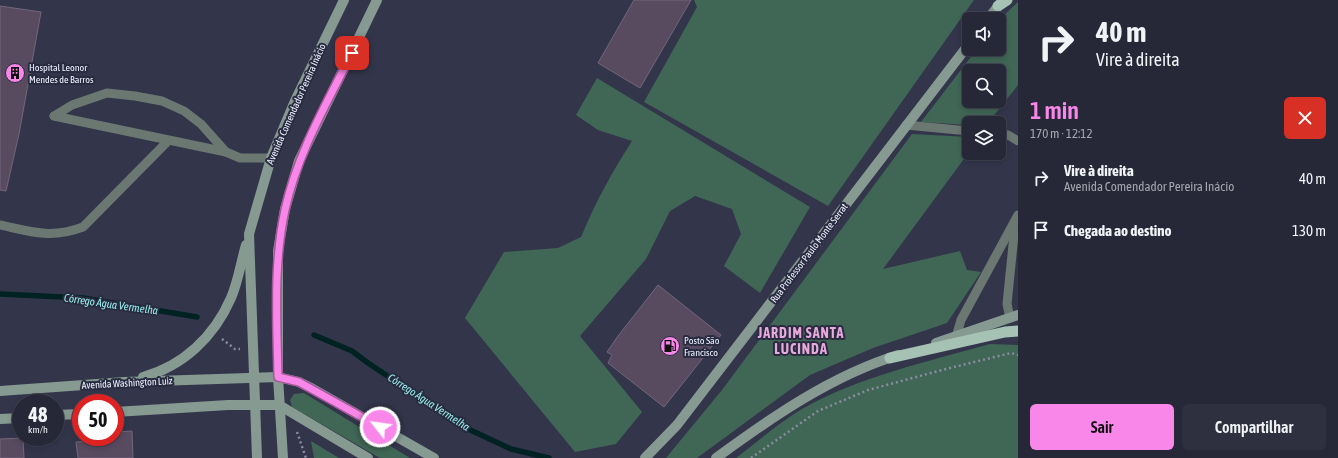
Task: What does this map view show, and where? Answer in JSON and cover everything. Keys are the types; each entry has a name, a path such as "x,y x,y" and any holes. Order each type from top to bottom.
{"highway":[{"path":"890,358 1005,332 1018,331"}],"main road":[{"name":"Avenida Comendador Pereira Inácio","path":"257,458 249,234 271,158 295,101 344,0"},
{"path":"283,458 278,377 278,251 285,209 300,161 378,0"},
{"path":"994,12 1003,2"},
{"name":"Rua Professor Paulo Monte Serrat","path":"645,458 677,425 962,53"},
{"path":"125,382 160,372 187,356 211,332 231,298 249,234"},
{"path":"716,458 749,434 810,395 849,374 890,358 956,337 1014,316"},
{"path":"254,378 278,377 299,382 434,458"},
{"name":"Avenida Washington Luiz","path":"0,391 125,382 254,378"},
{"path":"124,411 254,404 279,405 368,458"},
{"path":"0,419 12,418"}],"lane":[{"path":"226,152 201,124 184,111 162,101 107,93 72,105 54,116 226,152 240,158 271,158"},
{"path":"906,125 962,130"},
{"path":"1006,135 1018,141"},
{"path":"0,225 43,234 66,233 83,227 168,141"},
{"path":"1014,316 1007,304 1017,217"},
{"path":"956,337 961,320 1017,217"}],"path":[{"path":"211,332 235,349 252,350"},
{"path":"752,458 818,411 868,390 1011,353 1018,355"},
{"path":"296,430 306,458"}],"green space":[{"path":"694,0 974,0 965,12 962,12 962,17 828,206 644,102 697,7"},
{"path":"1018,2 1018,85 1006,100 1006,64 965,64 972,56 1006,56 1006,13"},
{"path":"962,69 962,108 1000,108 994,116 962,116 962,125 921,122"},
{"path":"597,78 810,207 760,293 724,266 741,234 732,209 695,196 670,211 646,259 580,336 642,412 616,444 575,452 465,318 504,252 558,248 581,237 604,188 632,141 598,130 576,115"},
{"path":"912,134 962,137 963,160 883,269 960,251 967,270 981,272 947,323 873,348 810,375 697,458 666,458 722,390"},
{"path":"990,344 1018,345 1018,458 736,458 785,420 824,397 847,387 894,371"},
{"path":"304,393 410,458 380,458 292,407 290,400 294,394"},
{"path":"311,441 339,458 314,458"}],"building":[{"path":"634,0 691,0 640,88 598,63"},
{"name":"Hospital Leonor Mendes de Barros","path":"0,6 41,12 19,134 6,191 0,190"},
{"name":"Posto São Francisco","path":"658,285 721,335 664,407 608,363 612,355 607,352"},
{"path":"124,431 132,431 133,458 78,458 76,446 124,446"},
{"path":"12,438 12,446 23,446 24,458 0,458 0,439"}],"waterway":[{"name":"Córrego Água Vermelha","path":"0,294 83,298 197,317"},
{"name":"Córrego Àgua Vermelha","path":"314,335 352,351 464,427 511,449 549,458"}],"place":[{"name":"Hospital Leonor Mendes de Barros","path":"15,73"},
{"name":"Posto São Francisco","path":"670,346"}],"district":[{"name":"JARDIM SANTA LUCINDA","path":"801,342"}],"route":[{"path":"352,53 300,161 285,209 278,251 278,377 299,382 380,427"}]}
